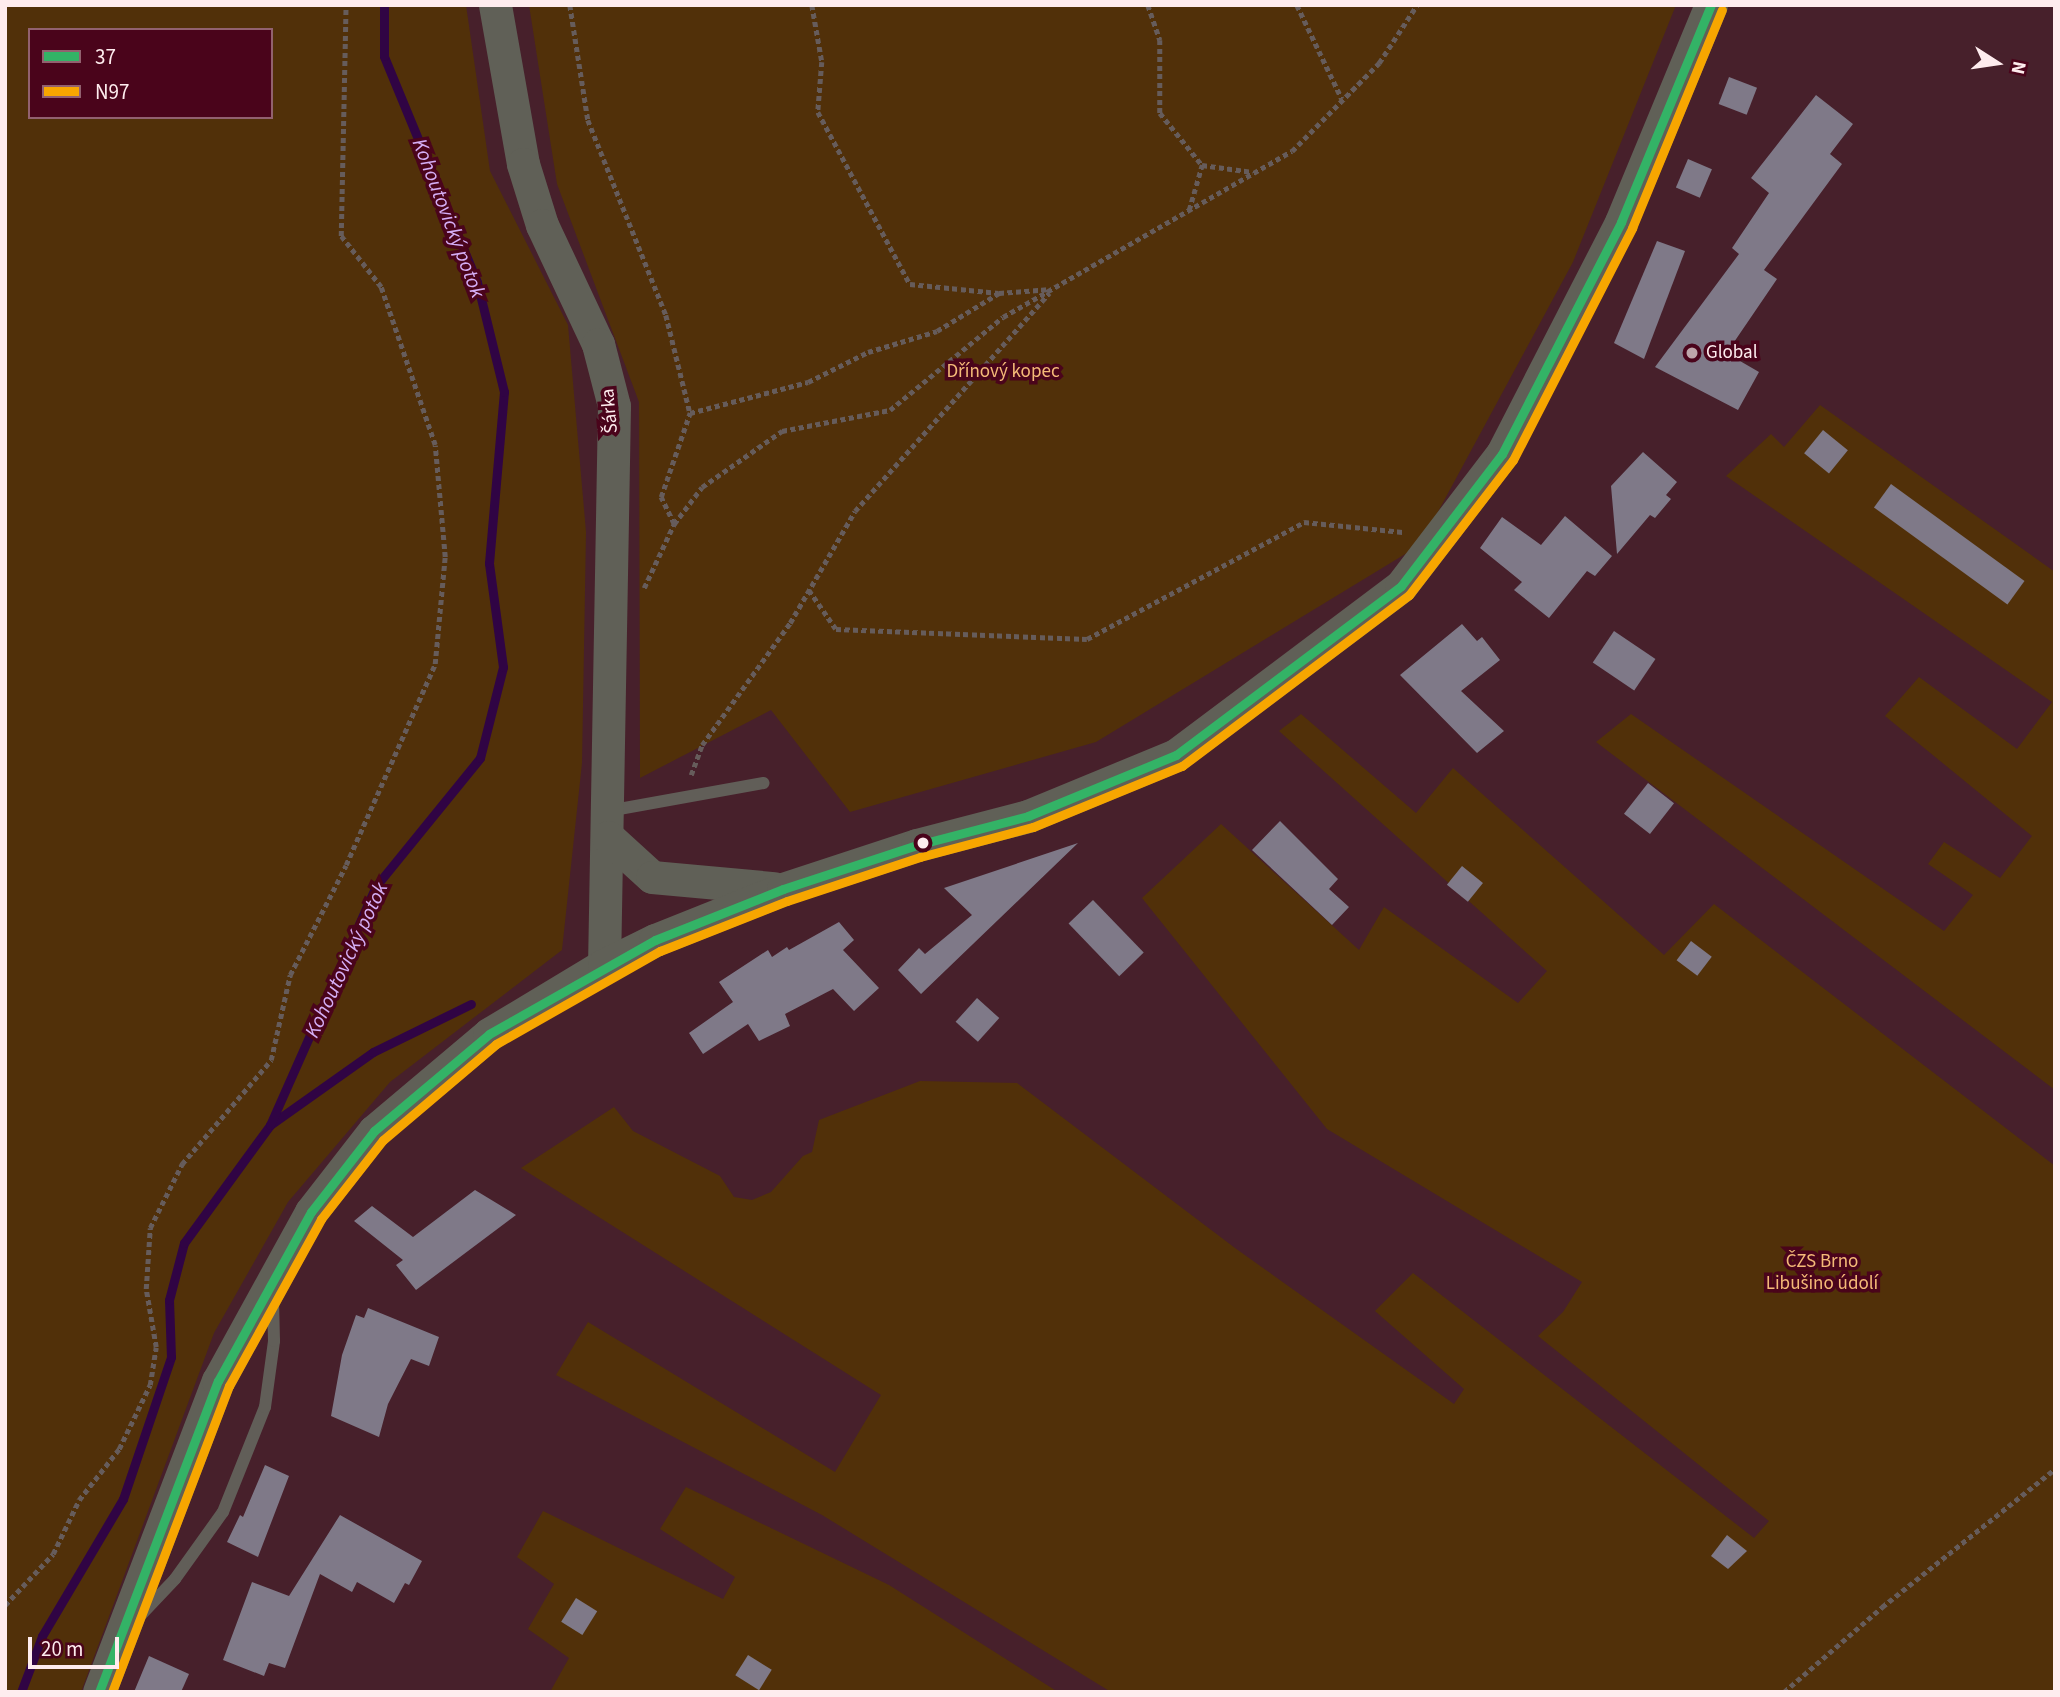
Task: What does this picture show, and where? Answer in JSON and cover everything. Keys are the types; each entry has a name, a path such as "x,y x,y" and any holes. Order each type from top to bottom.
{"street":[{"name":"Šárka","path":"495,5 523,164 542,225 598,344 614,406 604,965"},
{"path":"99,1692 218,1381 272,1276 340,1170 403,1103 489,1034 604,965 783,889 917,845 1028,816 1176,755 1401,586 1502,454 1621,222 1711,5"},
{"path":"608,824 652,877 783,889"}],"lane":[{"path":"608,824 682,798 762,783"},
{"path":"116,1642 175,1579 223,1512 265,1407 274,1341 272,1276"}],"path":[{"path":"5,1605 53,1554 79,1500 119,1449 150,1385 156,1347 146,1289 150,1228 183,1164 271,1060 290,975 346,865 435,664 445,557 435,445 381,287 341,236 346,5"},
{"path":"570,5 588,120 666,315 691,413 661,497 674,524"},
{"path":"812,5 822,62 818,112 910,284 999,293 1052,289"},
{"path":"1148,5 1160,40 1160,113 1202,165 1254,173"},
{"path":"1297,5 1342,100"},
{"path":"641,594 674,524 702,487 782,432 890,410 1003,317 1292,150 1379,63 1417,5"},
{"path":"1189,210 1202,165"},
{"path":"682,798 702,745 809,590 855,511 1052,289"},
{"path":"691,413 808,382 868,352 937,331 999,293"},
{"path":"809,590 836,629 1087,639 1304,522 1438,536"},
{"path":"1784,1692 1882,1607 2055,1469"}],"green space":[{"path":"5,5 466,5 490,171 568,325 586,532 582,763 562,950 390,1082 288,1202 214,1333 81,1692 5,1692"},
{"name":"Dřínový kopec","path":"529,5 1676,5 1573,262 1420,545 1096,742 850,812 771,710 640,778 639,402 557,184"},
{"path":"1820,405 2055,572 2055,1090 1596,742 1631,714 1944,931 1973,895 1928,864 1944,842 2000,878 2032,836 1885,716 1919,677 2017,749 2052,702 1726,476 1771,434 1784,447"},
{"name":"ČZS Brno Libušino údolí","path":"1301,714 1416,813 1453,768 1664,955 1714,904 2055,1166 2055,1692 1111,1692 822,1515 556,1375 588,1322 835,1472 881,1395 521,1168 614,1107 633,1131 720,1176 734,1197 752,1200 771,1192 803,1156 812,1152 819,1120 920,1081 1017,1083 1235,1248 1454,1404 1464,1389 1375,1311 1413,1273 1754,1538 1769,1521 1538,1336 1563,1312 1582,1282 1327,1129 1142,898 1221,824 1359,950 1384,907 1518,1003 1547,971 1279,731"},
{"path":"686,1487 889,1585 1058,1692 550,1692 569,1658 528,1629 554,1584 517,1557 543,1511 723,1599 735,1577 660,1529"}],"building":[{"path":"1729,77 1757,88 1747,115 1719,104"},
{"path":"1816,95 1853,124 1830,154 1842,164 1764,270 1777,279 1730,348 1743,355 1740,361 1759,372 1738,410 1655,367 1739,254 1732,248 1769,193 1751,178"},
{"path":"1688,159 1712,169 1700,198 1676,188"},
{"path":"1657,241 1685,251 1644,359 1614,343"},
{"path":"1823,430 1848,450 1829,473 1804,453"},
{"path":"1643,452 1677,482 1666,495 1671,499 1655,518 1650,515 1617,554 1611,486"},
{"path":"1891,484 2024,581 2007,604 1874,507"},
{"path":"1565,516 1612,556 1595,576 1587,571 1549,618 1514,590 1522,582 1480,548 1502,517 1541,545"},
{"path":"1462,624 1477,641 1482,637 1500,660 1461,691 1504,731 1477,753 1400,675"},
{"path":"1614,631 1655,659 1634,690 1593,663"},
{"path":"1648,783 1674,803 1650,834 1624,814"},
{"path":"1280,821 1338,879 1329,889 1349,907 1332,925 1252,850"},
{"path":"1078,843 921,994 898,970 919,948 925,954 972,915 944,888"},
{"path":"1462,866 1483,883 1468,902 1447,885"},
{"path":"1093,900 1144,953 1119,976 1069,924"},
{"path":"839,922 854,940 843,950 879,988 854,1011 833,989 785,1014 790,1026 759,1041 748,1024 703,1054 689,1033 733,1002 719,982 768,950 772,957"},
{"path":"1691,941 1712,957 1697,976 1677,960"},
{"path":"977,998 999,1018 978,1042 956,1022"},
{"path":"475,1190 516,1215 416,1290 396,1265 403,1260 354,1221 372,1206 413,1237"},
{"path":"368,1308 439,1337 429,1366 411,1359 388,1404 379,1437 331,1416 342,1355 356,1315 364,1318"},
{"path":"265,1465 289,1476 258,1557 227,1542 240,1515 243,1517"},
{"path":"340,1515 422,1561 409,1585 405,1583 394,1603 357,1582 352,1592 320,1574 285,1668 269,1663 264,1676 223,1660 252,1582 289,1596"},
{"path":"1727,1535 1747,1551 1728,1569 1711,1556"},
{"path":"576,1598 597,1611 582,1635 561,1622"},
{"path":"748,1655 772,1670 759,1690 735,1675"},
{"path":"149,1656 189,1674 181,1692 134,1692"}],"waterway":[{"name":"Kohoutovický potok","path":"21,1692 42,1636 123,1499 171,1357 169,1300 184,1243 270,1125 376,886 480,758 503,667 489,563 504,392 477,282 384,56 384,5"},
{"path":"270,1125 373,1052 471,1004"}],"transit line":[{"name":"37","path":"99,1692 218,1381 311,1212 374,1131 489,1034 655,940 783,889 917,845 1028,816 1176,755 1401,586 1502,454 1621,222 1711,5"},
{"name":"N97","path":"112,1692 229,1386 321,1219 383,1140 496,1044 660,951 787,901 920,857 1033,827 1182,766 1409,595 1513,460 1632,228 1722,10"}],"place":[{"name":"Global","path":"1692,353"}]}
